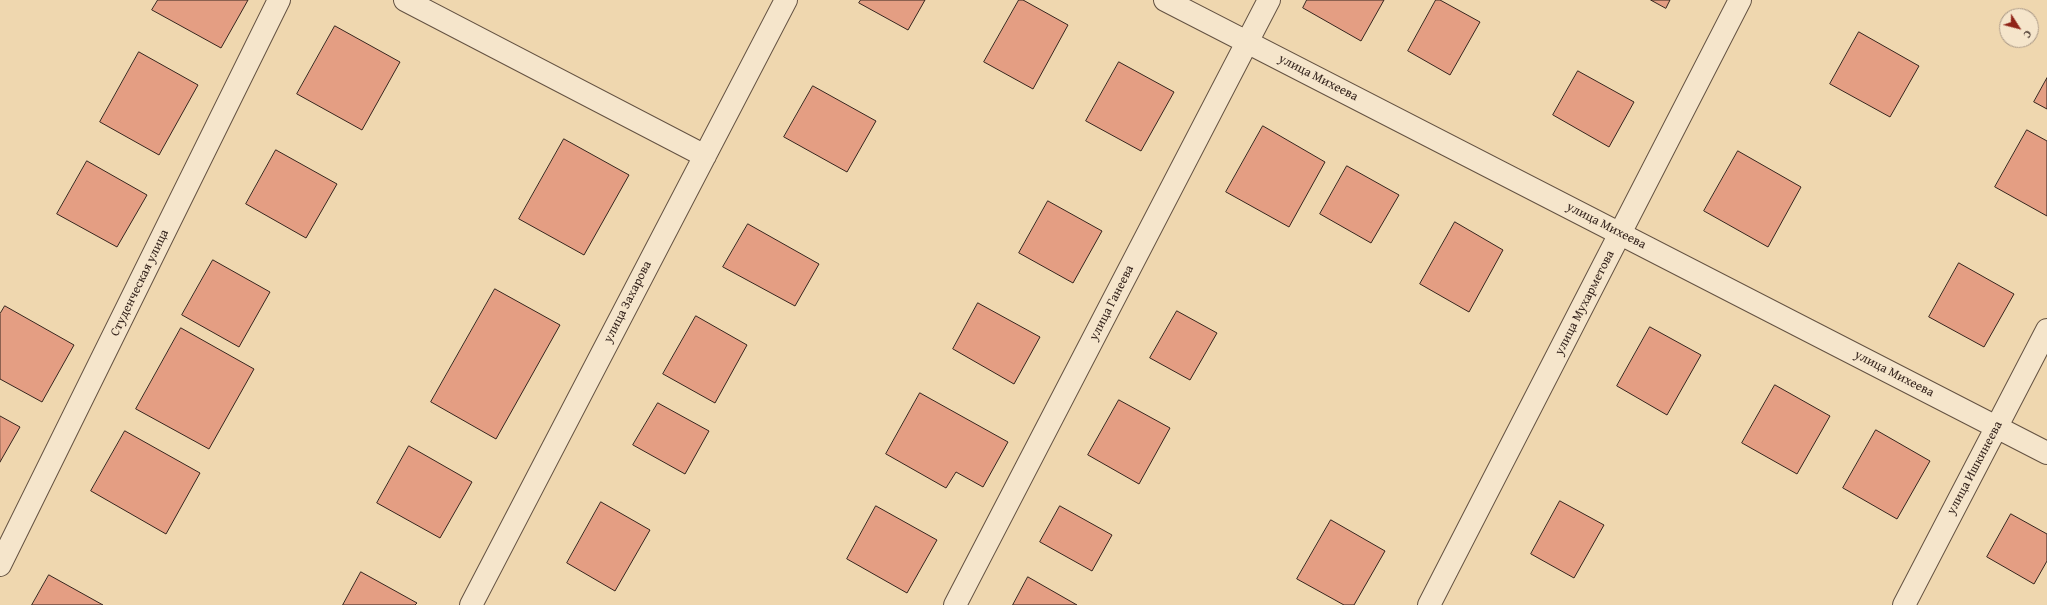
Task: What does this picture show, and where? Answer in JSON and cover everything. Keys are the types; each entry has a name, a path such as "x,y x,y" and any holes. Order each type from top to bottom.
{"street":[{"name":"Студенческая улица","path":"0,565 279,0"},
{"path":"405,0 705,156"},
{"name":"улица Захарова","path":"471,605 786,0"},
{"name":"улица Михеева","path":"1165,0 2047,453"},
{"name":"улица Ганеева","path":"956,605 1269,0"},
{"name":"улица Мухарметова","path":"1429,605 1740,0"},
{"name":"улица Ишкинеева","path":"1904,605 2047,330"}],"building":[{"path":"158,0 248,0 221,48 152,10"},
{"path":"861,0 925,0 908,30 859,3"},
{"path":"1019,0 1023,0 1068,25 1033,89 984,62"},
{"path":"1307,0 1384,0 1361,41 1303,8"},
{"path":"1436,0 1440,0 1480,22 1450,75 1408,51"},
{"path":"1651,0 1670,0 1666,8"},
{"path":"335,26 400,62 362,130 297,94"},
{"path":"1859,32 1919,66 1890,117 1830,84"},
{"path":"139,52 198,85 159,155 100,122"},
{"path":"1119,62 1174,92 1141,151 1086,121"},
{"path":"1578,71 1634,102 1609,147 1553,115"},
{"path":"2047,78 2047,109 2034,102"},
{"path":"813,86 876,121 847,172 784,137"},
{"path":"1263,126 1325,162 1289,227 1226,192"},
{"path":"2027,130 2047,141 2047,216 1995,187"},
{"path":"564,139 629,175 584,255 519,219"},
{"path":"276,150 337,184 306,238 246,204"},
{"path":"1738,151 1801,187 1768,247 1704,211"},
{"path":"87,161 147,195 117,247 57,214"},
{"path":"1347,166 1399,195 1371,243 1320,214"},
{"path":"1048,201 1102,231 1073,283 1019,253"},
{"path":"1455,222 1503,250 1469,312 1420,284"},
{"path":"748,224 819,264 795,306 723,267"},
{"path":"213,260 270,292 239,347 182,315"},
{"path":"1959,263 2014,294 1984,347 1929,317"},
{"path":"495,289 560,325 496,439 431,402"},
{"path":"978,303 1040,337 1014,384 953,349"},
{"path":"5,306 74,345 42,402 0,379 0,314"},
{"path":"1177,311 1217,333 1190,380 1150,358"},
{"path":"696,316 747,345 715,403 663,374"},
{"path":"1650,327 1701,355 1667,415 1617,386"},
{"path":"181,328 254,369 209,449 136,409"},
{"path":"1775,385 1830,416 1797,474 1742,443"},
{"path":"920,393 1008,442 983,487 956,472 946,488 886,454"},
{"path":"1119,400 1170,428 1139,484 1088,455"},
{"path":"658,403 709,431 685,474 633,445"},
{"path":"0,416 20,427 0,462"},
{"path":"1876,430 1930,461 1897,519 1843,488"},
{"path":"125,431 200,473 166,534 91,491"},
{"path":"409,446 472,482 440,538 377,503"},
{"path":"1560,501 1604,525 1574,578 1531,554"},
{"path":"601,502 650,530 615,591 567,563"},
{"path":"876,506 937,540 907,593 847,559"},
{"path":"1060,506 1112,535 1092,571 1040,542"},
{"path":"2011,514 2047,534 2047,561 2034,584 1987,557"},
{"path":"1331,520 1385,551 1354,605 1344,605 1297,579"},
{"path":"361,572 417,603 415,605 343,605"},
{"path":"49,575 103,605 32,605"},
{"path":"1028,577 1077,605 1013,605"}]}
